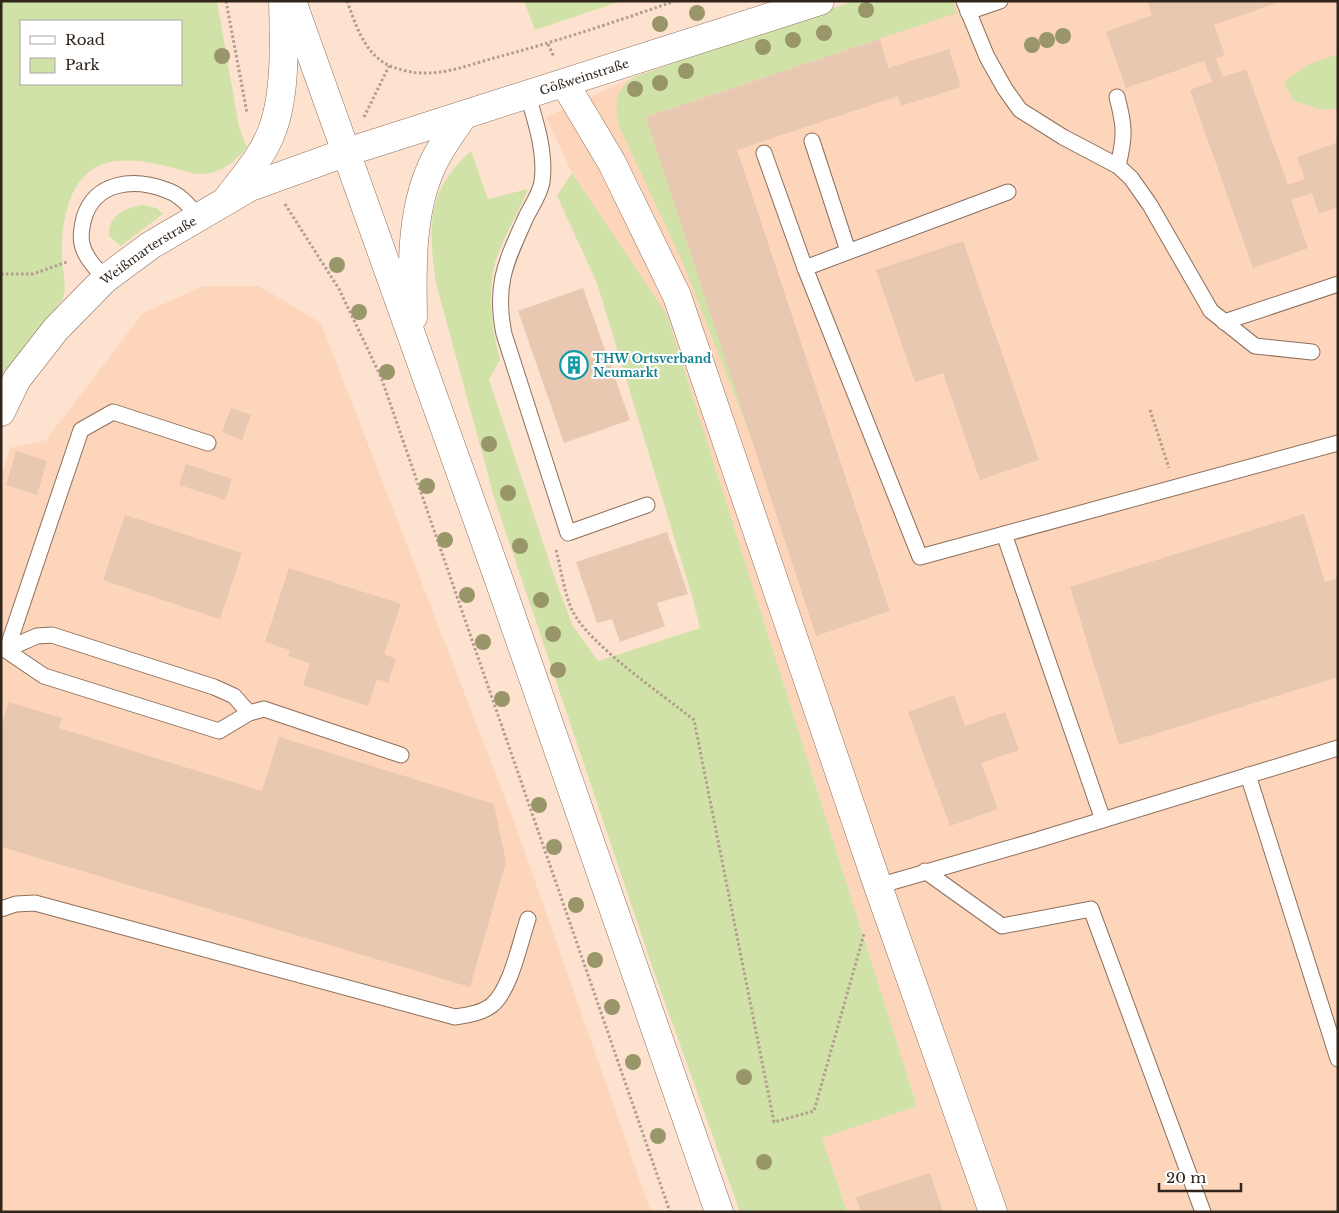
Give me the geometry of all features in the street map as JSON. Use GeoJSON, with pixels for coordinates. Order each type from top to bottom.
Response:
{"type":"FeatureCollection","features":[{"type":"Feature","properties":{"kind":"street"},"geometry":{"type":"LineString","coordinates":[[283,1],[284,31],[278,110],[266,166],[347,152]]}},
{"type":"Feature","properties":{"kind":"street"},"geometry":{"type":"LineString","coordinates":[[292,1],[413,339],[719,1212]]}},
{"type":"Feature","properties":{"kind":"street","name":"Gößweinstraße"},"geometry":{"type":"LineString","coordinates":[[347,152],[528,96],[820,1]]}},
{"type":"Feature","properties":{"kind":"street"},"geometry":{"type":"LineString","coordinates":[[565,84],[612,163],[677,296],[878,886],[993,1212]]}},
{"type":"Feature","properties":{"kind":"street"},"geometry":{"type":"LineString","coordinates":[[413,339],[413,254],[423,192],[431,168],[441,148],[464,115]]}},
{"type":"Feature","properties":{"kind":"street","name":"Weißmarterstraße"},"geometry":{"type":"LineString","coordinates":[[1,412],[18,378],[56,329],[105,279],[151,245],[227,199],[266,166]]}},
{"type":"Feature","properties":{"kind":"lane"},"geometry":{"type":"LineString","coordinates":[[1000,1],[966,7],[991,65],[1005,90],[1020,110],[1063,137],[1118,166],[1132,178],[1150,205],[1211,311],[1224,322],[1255,346],[1312,352]]}},
{"type":"Feature","properties":{"kind":"lane"},"geometry":{"type":"LineString","coordinates":[[528,96],[540,150],[542,183],[508,258],[501,280],[499,309],[504,334],[568,532],[647,505]]}},
{"type":"Feature","properties":{"kind":"lane"},"geometry":{"type":"LineString","coordinates":[[1117,98],[1123,120],[1125,139],[1118,166]]}},
{"type":"Feature","properties":{"kind":"lane"},"geometry":{"type":"LineString","coordinates":[[812,141],[848,251]]}},
{"type":"Feature","properties":{"kind":"lane"},"geometry":{"type":"LineString","coordinates":[[764,153],[805,268],[920,557],[1338,443]]}},
{"type":"Feature","properties":{"kind":"lane"},"geometry":{"type":"LineString","coordinates":[[105,279],[86,256],[81,235],[86,211],[93,198],[108,187],[146,184],[167,190],[179,196],[198,216]]}},
{"type":"Feature","properties":{"kind":"lane"},"geometry":{"type":"LineString","coordinates":[[805,268],[1008,192]]}},
{"type":"Feature","properties":{"kind":"lane"},"geometry":{"type":"LineString","coordinates":[[1224,322],[1338,284]]}},
{"type":"Feature","properties":{"kind":"lane"},"geometry":{"type":"LineString","coordinates":[[4,648],[81,430],[113,412],[208,443]]}},
{"type":"Feature","properties":{"kind":"lane"},"geometry":{"type":"LineString","coordinates":[[1004,534],[1103,820]]}},
{"type":"Feature","properties":{"kind":"lane"},"geometry":{"type":"LineString","coordinates":[[4,648],[37,636],[52,635],[214,687],[234,696],[249,713]]}},
{"type":"Feature","properties":{"kind":"lane"},"geometry":{"type":"LineString","coordinates":[[4,648],[21,662],[44,676],[219,731],[249,713],[264,709],[401,755]]}},
{"type":"Feature","properties":{"kind":"lane"},"geometry":{"type":"LineString","coordinates":[[878,886],[1338,748]]}},
{"type":"Feature","properties":{"kind":"lane"},"geometry":{"type":"LineString","coordinates":[[1248,775],[1332,1023],[1338,1059]]}},
{"type":"Feature","properties":{"kind":"lane"},"geometry":{"type":"LineString","coordinates":[[925,871],[1002,926],[1091,909],[1203,1212]]}},
{"type":"Feature","properties":{"kind":"lane"},"geometry":{"type":"LineString","coordinates":[[1,909],[16,904],[35,903],[455,1017],[474,1014],[492,1005],[503,992],[528,918]]}},
{"type":"Feature","properties":{"kind":"path"},"geometry":{"type":"LineString","coordinates":[[226,1],[248,119],[266,166],[293,219],[339,289],[380,377],[670,1212]]}},
{"type":"Feature","properties":{"kind":"path"},"geometry":{"type":"LineString","coordinates":[[347,1],[365,43],[377,58],[389,66],[405,71],[424,73],[460,67],[548,44],[675,1]]}},
{"type":"Feature","properties":{"kind":"path"},"geometry":{"type":"LineString","coordinates":[[347,152],[389,66]]}},
{"type":"Feature","properties":{"kind":"path"},"geometry":{"type":"LineString","coordinates":[[1,274],[33,274],[86,256]]}},
{"type":"Feature","properties":{"kind":"path"},"geometry":{"type":"LineString","coordinates":[[1150,410],[1175,487]]}},
{"type":"Feature","properties":{"kind":"path"},"geometry":{"type":"LineString","coordinates":[[568,532],[555,550],[572,609],[584,628],[625,665],[694,720],[774,1122],[814,1111],[865,933]]}},
{"type":"Feature","properties":{"kind":"shaded area"},"geometry":{"type":"Polygon","coordinates":[[[854,1],[1338,1],[1338,1212],[847,1212],[822,1138],[917,1106],[667,315],[572,173],[546,117],[634,77],[854,1]]]}},
{"type":"Feature","properties":{"kind":"shaded area"},"geometry":{"type":"Polygon","coordinates":[[[204,286],[259,286],[321,323],[514,821],[651,1212],[1,1212],[1,478],[10,448],[46,440],[143,313],[204,286]]]}},
{"type":"Feature","properties":{"kind":"green space"},"geometry":{"type":"Polygon","coordinates":[[[1,1],[217,1],[239,127],[247,147],[238,157],[216,172],[195,174],[154,163],[123,161],[108,162],[96,167],[84,176],[75,189],[68,206],[64,225],[62,258],[65,284],[63,299],[1,384],[1,1]]]}},
{"type":"Feature","properties":{"kind":"green space"},"geometry":{"type":"Polygon","coordinates":[[[524,1],[621,1],[535,30],[524,1]]]}},
{"type":"Feature","properties":{"kind":"green space"},"geometry":{"type":"Polygon","coordinates":[[[854,1],[953,1],[957,13],[646,117],[754,445],[683,263],[619,126],[618,98],[623,87],[634,77],[854,1]]]}},
{"type":"Feature","properties":{"kind":"green space"},"geometry":{"type":"Polygon","coordinates":[[[1338,54],[1338,108],[1323,110],[1294,101],[1284,82],[1307,65],[1338,54]]]}},
{"type":"Feature","properties":{"kind":"green space"},"geometry":{"type":"Polygon","coordinates":[[[471,151],[488,199],[528,189],[495,263],[491,299],[495,337],[500,359],[489,380],[555,579],[573,626],[598,661],[700,628],[597,283],[557,196],[572,173],[667,315],[917,1106],[822,1138],[847,1212],[740,1212],[654,972],[494,497],[436,283],[432,244],[434,211],[445,181],[456,166],[471,151]]]}},
{"type":"Feature","properties":{"kind":"green space"},"geometry":{"type":"Polygon","coordinates":[[[144,205],[156,208],[163,214],[121,246],[109,236],[111,222],[124,210],[144,205]]]}},
{"type":"Feature","properties":{"kind":"building"},"geometry":{"type":"Polygon","coordinates":[[[1147,1],[1282,1],[1214,25],[1225,55],[1216,59],[1223,77],[1246,69],[1288,185],[1305,179],[1297,157],[1338,142],[1338,207],[1319,214],[1312,193],[1291,200],[1308,248],[1253,268],[1190,90],[1212,82],[1204,61],[1126,88],[1106,32],[1152,15],[1147,1]]]}},
{"type":"Feature","properties":{"kind":"building"},"geometry":{"type":"Polygon","coordinates":[[[880,39],[888,68],[949,49],[961,87],[901,106],[898,96],[737,150],[890,611],[816,636],[646,117],[880,39]]]}},
{"type":"Feature","properties":{"kind":"building"},"geometry":{"type":"Polygon","coordinates":[[[963,241],[1039,460],[980,480],[943,373],[915,382],[876,270],[963,241]]]}},
{"type":"Feature","properties":{"kind":"building","name":"THW Ortsverband Neumarkt"},"geometry":{"type":"Polygon","coordinates":[[[583,288],[630,420],[564,443],[518,311],[583,288]]]}},
{"type":"Feature","properties":{"kind":"building"},"geometry":{"type":"Polygon","coordinates":[[[231,408],[251,415],[242,440],[222,432],[231,408]]]}},
{"type":"Feature","properties":{"kind":"building"},"geometry":{"type":"Polygon","coordinates":[[[16,451],[47,461],[37,495],[6,485],[16,451]]]}},
{"type":"Feature","properties":{"kind":"building"},"geometry":{"type":"Polygon","coordinates":[[[186,464],[232,479],[225,500],[179,485],[186,464]]]}},
{"type":"Feature","properties":{"kind":"building"},"geometry":{"type":"Polygon","coordinates":[[[1304,514],[1325,582],[1338,578],[1338,677],[1119,745],[1070,587],[1304,514]]]}},
{"type":"Feature","properties":{"kind":"building"},"geometry":{"type":"Polygon","coordinates":[[[125,515],[242,553],[220,619],[103,580],[125,515]]]}},
{"type":"Feature","properties":{"kind":"building"},"geometry":{"type":"Polygon","coordinates":[[[667,532],[688,594],[657,603],[665,626],[620,642],[612,619],[597,623],[576,562],[667,532]]]}},
{"type":"Feature","properties":{"kind":"building"},"geometry":{"type":"Polygon","coordinates":[[[289,568],[401,604],[384,654],[396,659],[388,683],[377,679],[368,706],[303,685],[310,663],[288,656],[290,650],[265,642],[289,568]]]}},
{"type":"Feature","properties":{"kind":"building"},"geometry":{"type":"Polygon","coordinates":[[[954,695],[965,726],[1005,712],[1019,750],[981,763],[998,809],[950,826],[908,712],[954,695]]]}},
{"type":"Feature","properties":{"kind":"building"},"geometry":{"type":"Polygon","coordinates":[[[9,702],[62,718],[59,728],[262,791],[279,737],[494,804],[506,862],[470,987],[5,848],[1,845],[1,726],[9,702]]]}},
{"type":"Feature","properties":{"kind":"building"},"geometry":{"type":"Polygon","coordinates":[[[930,1173],[943,1212],[861,1212],[856,1197],[930,1173]]]}},
{"type":"Feature","properties":{"kind":"place","name":"THW Ortsverband Neumarkt"},"geometry":{"type":"Point","coordinates":[574,365]}}]}
